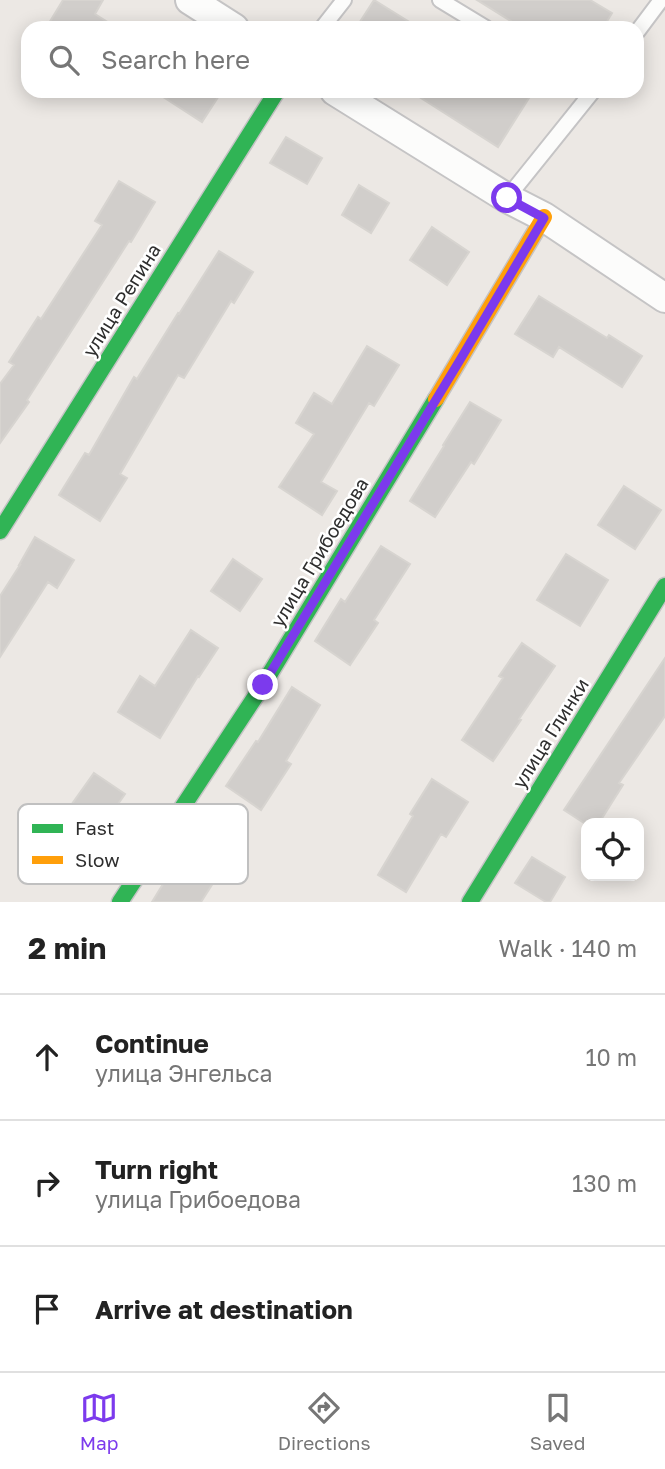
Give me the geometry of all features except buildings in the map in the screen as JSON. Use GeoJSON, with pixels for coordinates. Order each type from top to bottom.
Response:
{"type":"FeatureCollection","features":[{"type":"Feature","properties":{"kind":"street"},"geometry":{"type":"LineString","coordinates":[[190,0],[223,21]]}},
{"type":"Feature","properties":{"kind":"street","name":"улица Репина"},"geometry":{"type":"LineString","coordinates":[[0,531],[273,98]]}},
{"type":"Feature","properties":{"kind":"street"},"geometry":{"type":"LineString","coordinates":[[346,98],[544,218],[665,298]]}},
{"type":"Feature","properties":{"kind":"street","name":"улица Грибоедова"},"geometry":{"type":"LineString","coordinates":[[185,804],[263,685],[544,218]]}},
{"type":"Feature","properties":{"kind":"street","name":"улица Глинки"},"geometry":{"type":"LineString","coordinates":[[470,902],[665,586]]}},
{"type":"Feature","properties":{"kind":"street","name":"улица Грибоедова"},"geometry":{"type":"LineString","coordinates":[[120,902],[132,884]]}},
{"type":"Feature","properties":{"kind":"lane"},"geometry":{"type":"LineString","coordinates":[[328,21],[344,0]]}},
{"type":"Feature","properties":{"kind":"lane"},"geometry":{"type":"LineString","coordinates":[[440,0],[474,21]]}},
{"type":"Feature","properties":{"kind":"lane"},"geometry":{"type":"LineString","coordinates":[[644,23],[661,0]]}},
{"type":"Feature","properties":{"kind":"lane"},"geometry":{"type":"LineString","coordinates":[[507,198],[587,98]]}},
{"type":"Feature","properties":{"kind":"traffic: fast"},"geometry":{"type":"LineString","coordinates":[[0,531],[273,98]]}},
{"type":"Feature","properties":{"kind":"traffic: fast"},"geometry":{"type":"LineString","coordinates":[[185,804],[263,685],[436,399]]}},
{"type":"Feature","properties":{"kind":"traffic: fast"},"geometry":{"type":"LineString","coordinates":[[470,902],[665,586]]}},
{"type":"Feature","properties":{"kind":"traffic: fast"},"geometry":{"type":"LineString","coordinates":[[120,902],[132,884]]}},
{"type":"Feature","properties":{"kind":"traffic: slow"},"geometry":{"type":"LineString","coordinates":[[436,399],[544,217]]}},
{"type":"Feature","properties":{"kind":"route"},"geometry":{"type":"LineString","coordinates":[[263,685],[544,218],[507,198]]}}]}
